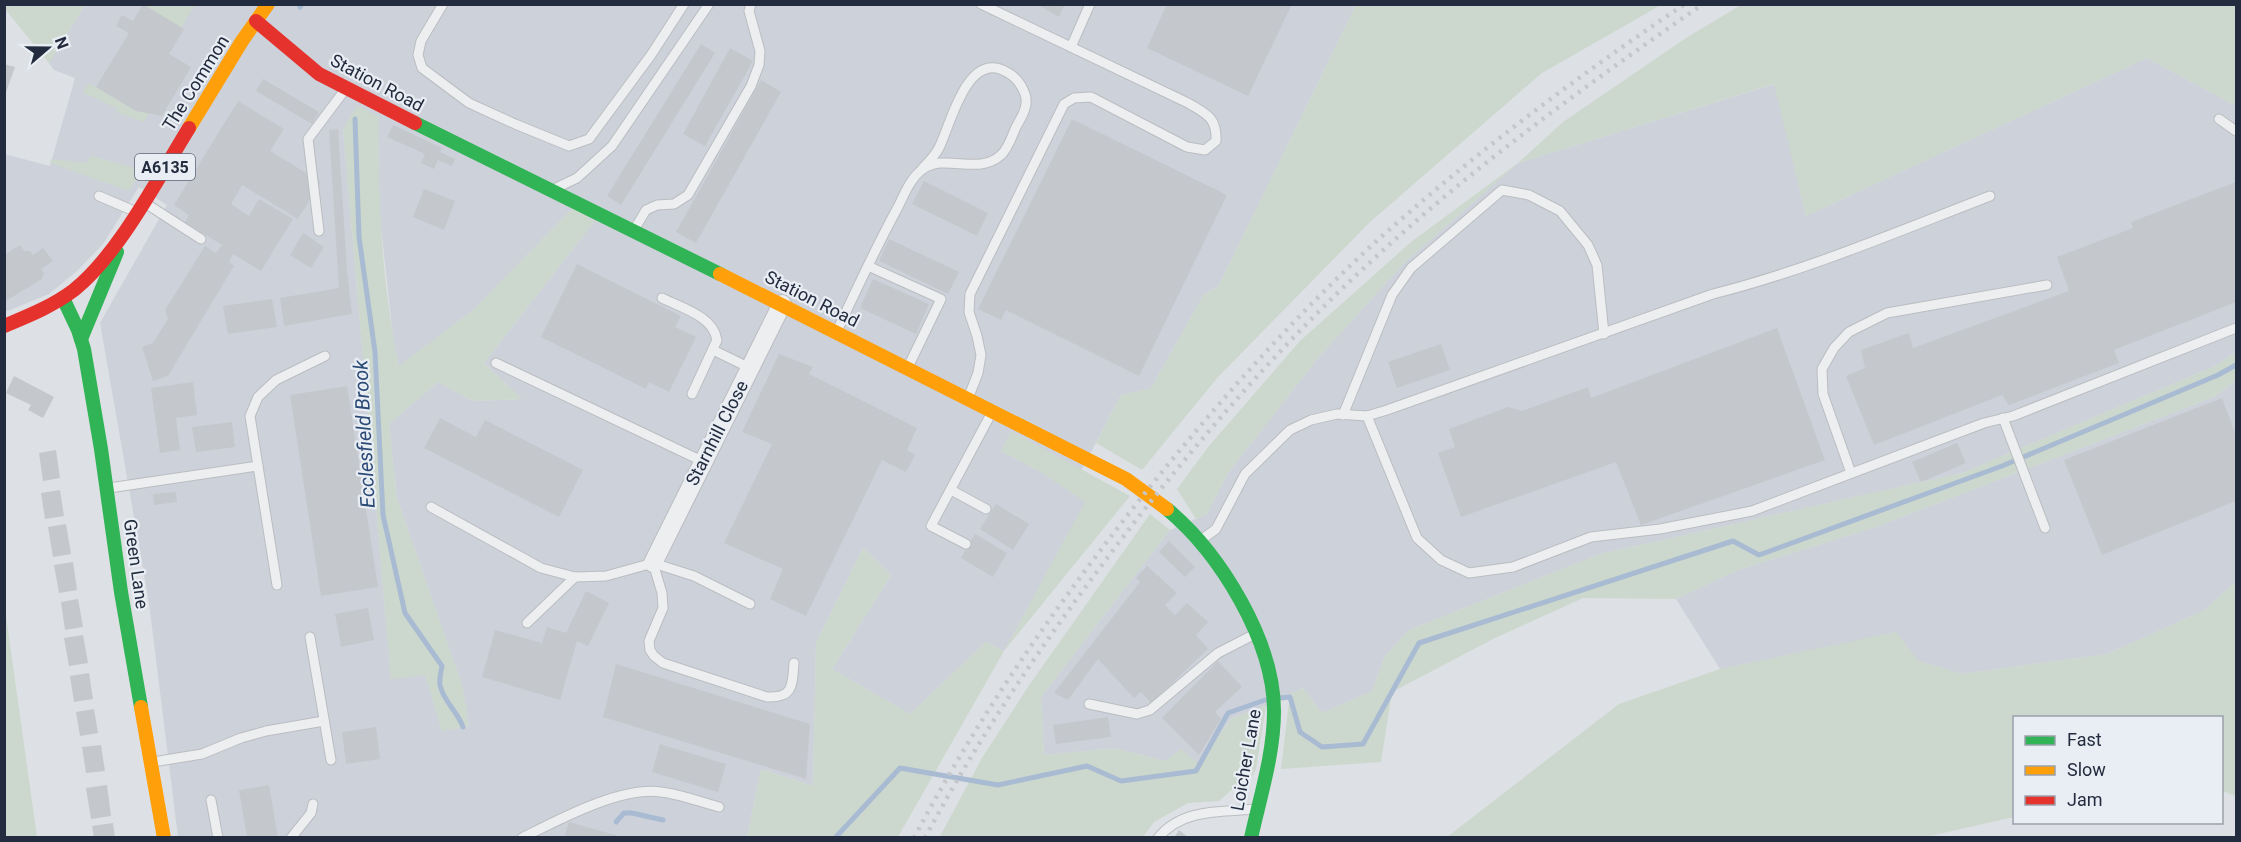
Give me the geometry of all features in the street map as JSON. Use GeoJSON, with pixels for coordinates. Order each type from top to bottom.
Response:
{"type":"FeatureCollection","features":[{"type":"Feature","properties":{"kind":"street","name":"The Common"},"geometry":{"type":"LineString","coordinates":[[4,326],[63,298],[83,281],[123,234],[268,4]]}},
{"type":"Feature","properties":{"kind":"street","name":"Station Road"},"geometry":{"type":"LineString","coordinates":[[256,21],[319,74],[345,89],[782,304],[1126,479],[1167,510],[1199,541],[1225,576],[1255,634],[1273,689]]}},
{"type":"Feature","properties":{"kind":"street"},"geometry":{"type":"LineString","coordinates":[[81,339],[96,303],[109,280],[123,234]]}},
{"type":"Feature","properties":{"kind":"street","name":"Green Lane"},"geometry":{"type":"LineString","coordinates":[[63,298],[81,339],[107,488],[121,592],[164,837]]}},
{"type":"Feature","properties":{"kind":"street","name":"Starnhill Close"},"geometry":{"type":"LineString","coordinates":[[653,563],[782,304]]}},
{"type":"Feature","properties":{"kind":"street","name":"Loicher Lane"},"geometry":{"type":"LineString","coordinates":[[1251,837],[1268,757],[1274,708],[1273,689]]}},
{"type":"Feature","properties":{"kind":"lane"},"geometry":{"type":"LineString","coordinates":[[443,4],[421,41],[418,55],[422,68],[470,103],[569,146],[589,139],[651,56],[684,4]]}},
{"type":"Feature","properties":{"kind":"lane"},"geometry":{"type":"LineString","coordinates":[[551,191],[577,178],[612,146],[709,4]]}},
{"type":"Feature","properties":{"kind":"lane"},"geometry":{"type":"LineString","coordinates":[[633,232],[646,210],[657,205],[674,204],[688,195],[751,86],[759,65],[760,51],[749,11],[751,4]]}},
{"type":"Feature","properties":{"kind":"lane"},"geometry":{"type":"LineString","coordinates":[[968,399],[978,373],[981,355],[969,312],[969,294],[1064,104],[1074,98],[1091,97],[1187,147],[1205,150],[1215,141],[1216,128],[1209,116],[1188,103],[981,4]]}},
{"type":"Feature","properties":{"kind":"lane"},"geometry":{"type":"LineString","coordinates":[[1071,47],[1090,4]]}},
{"type":"Feature","properties":{"kind":"lane"},"geometry":{"type":"LineString","coordinates":[[837,332],[910,184],[922,169],[933,158],[939,147],[964,88],[979,72],[994,68],[1010,72],[1020,82],[1026,97],[1026,109],[1002,154],[990,162],[971,166],[936,163],[922,169]]}},
{"type":"Feature","properties":{"kind":"lane"},"geometry":{"type":"LineString","coordinates":[[319,231],[308,139],[345,89]]}},
{"type":"Feature","properties":{"kind":"lane"},"geometry":{"type":"LineString","coordinates":[[2219,119],[2236,131]]}},
{"type":"Feature","properties":{"kind":"lane"},"geometry":{"type":"LineString","coordinates":[[1343,415],[1392,296],[1411,268],[1502,190],[1529,195],[1560,211],[1588,245],[1597,265],[1604,333]]}},
{"type":"Feature","properties":{"kind":"lane"},"geometry":{"type":"LineString","coordinates":[[99,196],[140,207],[201,239]]}},
{"type":"Feature","properties":{"kind":"lane"},"geometry":{"type":"LineString","coordinates":[[1199,541],[1216,528],[1245,474],[1265,452],[1290,430],[1311,420],[1343,415],[1366,416],[1713,294],[1843,254],[1990,196]]}},
{"type":"Feature","properties":{"kind":"lane"},"geometry":{"type":"LineString","coordinates":[[868,266],[941,299],[908,368]]}},
{"type":"Feature","properties":{"kind":"lane"},"geometry":{"type":"LineString","coordinates":[[1851,473],[1823,394],[1822,369],[1834,348],[1849,332],[1887,313],[2047,285]]}},
{"type":"Feature","properties":{"kind":"lane"},"geometry":{"type":"LineString","coordinates":[[662,298],[702,318],[711,325],[717,340],[692,394]]}},
{"type":"Feature","properties":{"kind":"lane"},"geometry":{"type":"LineString","coordinates":[[1366,416],[1417,538],[1441,560],[1468,573],[1513,567],[1591,537],[1660,529],[1752,511],[2236,328]]}},
{"type":"Feature","properties":{"kind":"lane"},"geometry":{"type":"LineString","coordinates":[[713,350],[750,368]]}},
{"type":"Feature","properties":{"kind":"lane"},"geometry":{"type":"LineString","coordinates":[[277,585],[250,416],[258,397],[276,380],[325,356]]}},
{"type":"Feature","properties":{"kind":"lane"},"geometry":{"type":"LineString","coordinates":[[496,363],[702,461]]}},
{"type":"Feature","properties":{"kind":"lane"},"geometry":{"type":"LineString","coordinates":[[966,544],[932,526],[992,412]]}},
{"type":"Feature","properties":{"kind":"lane"},"geometry":{"type":"LineString","coordinates":[[2003,418],[2045,528]]}},
{"type":"Feature","properties":{"kind":"lane"},"geometry":{"type":"LineString","coordinates":[[107,488],[258,466]]}},
{"type":"Feature","properties":{"kind":"lane"},"geometry":{"type":"LineString","coordinates":[[951,490],[986,509]]}},
{"type":"Feature","properties":{"kind":"lane"},"geometry":{"type":"LineString","coordinates":[[431,507],[541,568],[575,577],[606,576],[653,563],[694,576],[750,604]]}},
{"type":"Feature","properties":{"kind":"lane"},"geometry":{"type":"LineString","coordinates":[[653,563],[662,593],[663,608],[649,641],[650,650],[663,663],[767,697],[787,694],[792,685],[794,663]]}},
{"type":"Feature","properties":{"kind":"lane"},"geometry":{"type":"LineString","coordinates":[[527,623],[575,577]]}},
{"type":"Feature","properties":{"kind":"lane"},"geometry":{"type":"LineString","coordinates":[[1089,704],[1137,714],[1150,711],[1218,653],[1255,634]]}},
{"type":"Feature","properties":{"kind":"lane"},"geometry":{"type":"LineString","coordinates":[[310,637],[331,760]]}},
{"type":"Feature","properties":{"kind":"lane"},"geometry":{"type":"LineString","coordinates":[[150,762],[202,754],[241,738],[266,731],[324,721]]}},
{"type":"Feature","properties":{"kind":"lane"},"geometry":{"type":"LineString","coordinates":[[522,837],[610,798],[632,791],[660,792],[719,807]]}},
{"type":"Feature","properties":{"kind":"lane"},"geometry":{"type":"LineString","coordinates":[[211,800],[218,837]]}},
{"type":"Feature","properties":{"kind":"lane"},"geometry":{"type":"LineString","coordinates":[[291,837],[310,813],[313,804]]}},
{"type":"Feature","properties":{"kind":"lane"},"geometry":{"type":"LineString","coordinates":[[1158,837],[1177,822],[1194,814],[1256,809]]}},
{"type":"Feature","properties":{"kind":"shaded area"},"geometry":{"type":"Polygon","coordinates":[[[5,4],[85,5],[49,63],[5,4]]]}},
{"type":"Feature","properties":{"kind":"shaded area"},"geometry":{"type":"Polygon","coordinates":[[[195,4],[1356,5],[1218,287],[1204,294],[1151,388],[1121,395],[1081,471],[1011,431],[1001,451],[1041,472],[1086,502],[1004,651],[986,642],[910,714],[832,669],[891,575],[863,548],[816,643],[813,786],[761,769],[747,837],[178,837],[149,603],[100,323],[167,205],[139,187],[103,244],[77,271],[49,294],[5,312],[4,154],[50,166],[75,78],[54,70],[49,63],[85,5],[143,5],[181,27],[195,4]],[[378,116],[343,129],[391,678],[425,674],[442,731],[469,726],[462,685],[397,498],[389,424],[438,382],[473,401],[522,399],[484,363],[594,222],[574,207],[472,311],[399,367],[393,338],[379,208],[378,116]]]}},
{"type":"Feature","properties":{"kind":"shaded area"},"geometry":{"type":"Polygon","coordinates":[[[143,5],[195,5],[181,28],[143,5]]]}},
{"type":"Feature","properties":{"kind":"shaded area"},"geometry":{"type":"Polygon","coordinates":[[[1356,5],[1661,5],[1542,73],[1370,222],[1217,378],[1142,470],[1096,443],[1121,395],[1151,388],[1204,294],[1218,287],[1356,5]]]}},
{"type":"Feature","properties":{"kind":"shaded area"},"geometry":{"type":"Polygon","coordinates":[[[1741,5],[2236,5],[2236,106],[2147,58],[1806,216],[1774,84],[1518,163],[1563,122],[1686,38],[1741,5]]]}},
{"type":"Feature","properties":{"kind":"shaded area"},"geometry":{"type":"Polygon","coordinates":[[[2147,58],[2236,106],[2236,352],[2215,366],[1962,473],[1600,554],[1409,630],[1385,656],[1372,691],[1322,713],[1303,688],[1266,706],[1232,718],[1198,763],[1166,761],[1114,748],[1044,755],[1041,697],[1170,530],[1207,514],[1228,473],[1317,359],[1405,262],[1518,163],[1775,84],[1806,216],[2147,58]]]}},
{"type":"Feature","properties":{"kind":"shaded area"},"geometry":{"type":"Polygon","coordinates":[[[89,83],[136,111],[149,113],[144,122],[116,112],[117,108],[83,93],[89,83]]]}},
{"type":"Feature","properties":{"kind":"shaded area"},"geometry":{"type":"Polygon","coordinates":[[[357,106],[378,116],[380,210],[385,273],[399,366],[472,311],[574,207],[594,222],[484,363],[522,399],[473,401],[438,382],[389,424],[397,498],[462,685],[469,726],[442,731],[425,675],[391,679],[343,129],[357,106]]]}},
{"type":"Feature","properties":{"kind":"shaded area"},"geometry":{"type":"Polygon","coordinates":[[[91,156],[142,170],[129,191],[50,163],[51,159],[86,163],[91,156]]]}},
{"type":"Feature","properties":{"kind":"shaded area"},"geometry":{"type":"Polygon","coordinates":[[[1518,163],[1405,262],[1317,359],[1228,473],[1207,514],[1196,519],[1177,489],[1209,446],[1300,341],[1411,242],[1518,163]]]}},
{"type":"Feature","properties":{"kind":"shaded area"},"geometry":{"type":"Polygon","coordinates":[[[2236,352],[2236,380],[2214,397],[1873,528],[1738,570],[1676,599],[1583,598],[1495,638],[1392,692],[1381,762],[1281,769],[1290,694],[1303,688],[1322,713],[1372,691],[1385,656],[1409,630],[1600,554],[1962,473],[2215,366],[2236,352]]]}},
{"type":"Feature","properties":{"kind":"shaded area"},"geometry":{"type":"Polygon","coordinates":[[[2236,380],[2236,581],[2205,610],[2107,654],[1962,674],[1918,661],[1896,633],[1720,669],[1676,599],[1738,570],[1873,528],[2214,397],[2236,380]]]}},
{"type":"Feature","properties":{"kind":"shaded area"},"geometry":{"type":"Polygon","coordinates":[[[1011,431],[1130,496],[1004,651],[1085,502],[1041,472],[1001,451],[1011,431]]]}},
{"type":"Feature","properties":{"kind":"shaded area"},"geometry":{"type":"Polygon","coordinates":[[[1150,514],[1170,530],[1041,697],[1044,755],[1114,748],[1166,761],[1181,749],[1198,763],[1232,718],[1266,706],[1256,769],[1248,783],[1235,787],[1219,801],[1188,803],[1154,822],[1143,837],[939,838],[982,758],[1030,684],[1150,514]]]}},
{"type":"Feature","properties":{"kind":"shaded area"},"geometry":{"type":"Polygon","coordinates":[[[863,548],[891,575],[832,669],[910,714],[986,642],[1004,651],[898,837],[747,838],[761,769],[813,786],[816,643],[863,548]]]}},
{"type":"Feature","properties":{"kind":"shaded area"},"geometry":{"type":"Polygon","coordinates":[[[2236,581],[2236,796],[2223,791],[2223,716],[2013,716],[2013,817],[1921,838],[1447,837],[1619,704],[1720,669],[1896,632],[1918,661],[1962,674],[2107,654],[2205,610],[2236,581]]]}},
{"type":"Feature","properties":{"kind":"shaded area"},"geometry":{"type":"Polygon","coordinates":[[[5,609],[37,837],[5,837],[5,609]]]}},
{"type":"Feature","properties":{"kind":"building"},"geometry":{"type":"Polygon","coordinates":[[[143,4],[184,29],[169,54],[191,67],[162,116],[136,111],[96,87],[129,33],[116,26],[122,15],[133,21],[143,4]]]}},
{"type":"Feature","properties":{"kind":"building"},"geometry":{"type":"Polygon","coordinates":[[[1036,4],[1065,4],[1059,17],[1036,4]]]}},
{"type":"Feature","properties":{"kind":"building"},"geometry":{"type":"Polygon","coordinates":[[[1167,4],[1292,4],[1248,96],[1147,48],[1167,4]]]}},
{"type":"Feature","properties":{"kind":"building"},"geometry":{"type":"Polygon","coordinates":[[[701,44],[715,53],[621,205],[607,196],[701,44]]]}},
{"type":"Feature","properties":{"kind":"building"},"geometry":{"type":"Polygon","coordinates":[[[730,48],[753,61],[705,146],[683,134],[730,48]]]}},
{"type":"Feature","properties":{"kind":"building"},"geometry":{"type":"Polygon","coordinates":[[[4,64],[15,67],[5,95],[4,95],[4,64]]]}},
{"type":"Feature","properties":{"kind":"building"},"geometry":{"type":"Polygon","coordinates":[[[263,79],[319,112],[312,124],[256,91],[263,79]]]}},
{"type":"Feature","properties":{"kind":"building"},"geometry":{"type":"Polygon","coordinates":[[[761,80],[781,92],[696,243],[676,232],[761,80]]]}},
{"type":"Feature","properties":{"kind":"building"},"geometry":{"type":"Polygon","coordinates":[[[238,101],[284,129],[270,151],[321,182],[298,219],[242,185],[231,204],[249,216],[259,199],[293,219],[261,271],[233,254],[229,262],[234,266],[168,376],[153,381],[142,347],[153,343],[168,319],[165,310],[205,246],[216,253],[222,245],[185,222],[189,215],[174,205],[238,101]]]}},
{"type":"Feature","properties":{"kind":"building"},"geometry":{"type":"Polygon","coordinates":[[[1072,119],[1227,195],[1139,376],[1006,310],[1001,320],[978,309],[1072,119]]]}},
{"type":"Feature","properties":{"kind":"building"},"geometry":{"type":"Polygon","coordinates":[[[393,125],[442,148],[440,152],[455,159],[452,166],[438,160],[434,169],[421,163],[425,154],[387,137],[393,125]]]}},
{"type":"Feature","properties":{"kind":"building"},"geometry":{"type":"Polygon","coordinates":[[[338,129],[352,314],[284,326],[280,298],[339,288],[329,130],[338,129]]]}},
{"type":"Feature","properties":{"kind":"building"},"geometry":{"type":"Polygon","coordinates":[[[924,181],[988,213],[977,236],[912,204],[924,181]]]}},
{"type":"Feature","properties":{"kind":"building"},"geometry":{"type":"Polygon","coordinates":[[[2236,182],[2236,302],[2114,350],[2119,363],[2009,405],[2002,395],[1874,445],[1846,376],[1865,368],[1861,350],[1909,333],[1913,348],[2069,291],[2057,257],[2133,228],[2131,222],[2236,182]]]}},
{"type":"Feature","properties":{"kind":"building"},"geometry":{"type":"Polygon","coordinates":[[[424,189],[455,201],[444,230],[413,217],[424,189]]]}},
{"type":"Feature","properties":{"kind":"building"},"geometry":{"type":"Polygon","coordinates":[[[303,233],[324,247],[311,268],[290,255],[303,233]]]}},
{"type":"Feature","properties":{"kind":"building"},"geometry":{"type":"Polygon","coordinates":[[[889,239],[959,272],[948,294],[879,261],[889,239]]]}},
{"type":"Feature","properties":{"kind":"building"},"geometry":{"type":"Polygon","coordinates":[[[20,245],[24,251],[30,251],[33,255],[43,248],[53,261],[41,269],[44,273],[42,279],[4,302],[4,255],[20,245]]]}},
{"type":"Feature","properties":{"kind":"building"},"geometry":{"type":"Polygon","coordinates":[[[577,264],[681,316],[675,327],[696,337],[669,392],[649,382],[646,389],[541,337],[577,264]]]}},
{"type":"Feature","properties":{"kind":"building"},"geometry":{"type":"Polygon","coordinates":[[[873,279],[929,304],[916,334],[860,308],[873,279]]]}},
{"type":"Feature","properties":{"kind":"building"},"geometry":{"type":"Polygon","coordinates":[[[272,299],[277,327],[228,334],[223,306],[272,299]]]}},
{"type":"Feature","properties":{"kind":"building"},"geometry":{"type":"Polygon","coordinates":[[[1777,328],[1825,460],[1641,525],[1616,462],[1461,517],[1438,453],[1455,447],[1449,429],[1508,407],[1522,411],[1588,387],[1591,398],[1777,328]]]}},
{"type":"Feature","properties":{"kind":"building"},"geometry":{"type":"Polygon","coordinates":[[[1441,344],[1450,370],[1397,388],[1388,362],[1441,344]]]}},
{"type":"Feature","properties":{"kind":"building"},"geometry":{"type":"Polygon","coordinates":[[[779,354],[813,367],[809,374],[917,428],[907,450],[915,455],[906,472],[882,460],[806,616],[770,599],[783,569],[724,543],[772,444],[742,432],[779,354]]]}},
{"type":"Feature","properties":{"kind":"building"},"geometry":{"type":"Polygon","coordinates":[[[14,376],[54,397],[43,418],[28,410],[31,405],[6,393],[14,376]]]}},
{"type":"Feature","properties":{"kind":"building"},"geometry":{"type":"Polygon","coordinates":[[[193,382],[197,415],[176,418],[180,450],[160,453],[151,388],[193,382]]]}},
{"type":"Feature","properties":{"kind":"building"},"geometry":{"type":"Polygon","coordinates":[[[347,386],[378,587],[321,596],[290,395],[347,386]]]}},
{"type":"Feature","properties":{"kind":"building"},"geometry":{"type":"Polygon","coordinates":[[[2222,398],[2236,435],[2236,501],[2102,555],[2064,460],[2222,398]]]}},
{"type":"Feature","properties":{"kind":"building"},"geometry":{"type":"Polygon","coordinates":[[[440,418],[476,437],[485,420],[583,470],[559,517],[424,448],[440,418]]]}},
{"type":"Feature","properties":{"kind":"building"},"geometry":{"type":"Polygon","coordinates":[[[232,422],[235,447],[196,452],[192,427],[232,422]]]}},
{"type":"Feature","properties":{"kind":"building"},"geometry":{"type":"Polygon","coordinates":[[[1957,443],[1966,463],[1921,482],[1912,462],[1957,443]]]}},
{"type":"Feature","properties":{"kind":"building"},"geometry":{"type":"Polygon","coordinates":[[[56,450],[60,478],[43,481],[39,453],[56,450]]]}},
{"type":"Feature","properties":{"kind":"building"},"geometry":{"type":"Polygon","coordinates":[[[60,490],[64,516],[45,519],[41,493],[60,490]]]}},
{"type":"Feature","properties":{"kind":"building"},"geometry":{"type":"Polygon","coordinates":[[[176,492],[177,502],[154,505],[153,494],[176,492]]]}},
{"type":"Feature","properties":{"kind":"building"},"geometry":{"type":"Polygon","coordinates":[[[996,504],[1029,524],[1013,550],[980,529],[996,504]]]}},
{"type":"Feature","properties":{"kind":"building"},"geometry":{"type":"Polygon","coordinates":[[[66,524],[71,554],[53,557],[48,527],[66,524]]]}},
{"type":"Feature","properties":{"kind":"building"},"geometry":{"type":"Polygon","coordinates":[[[975,534],[1007,553],[993,577],[961,558],[975,534]]]}},
{"type":"Feature","properties":{"kind":"building"},"geometry":{"type":"Polygon","coordinates":[[[1169,541],[1195,567],[1185,577],[1159,552],[1169,541]]]}},
{"type":"Feature","properties":{"kind":"building"},"geometry":{"type":"Polygon","coordinates":[[[73,562],[77,590],[59,593],[54,565],[73,562]]]}},
{"type":"Feature","properties":{"kind":"building"},"geometry":{"type":"Polygon","coordinates":[[[1147,566],[1177,593],[1165,605],[1175,615],[1187,603],[1208,622],[1196,635],[1208,649],[1151,703],[1141,692],[1134,698],[1098,659],[1068,700],[1054,693],[1140,582],[1136,578],[1147,566]]]}},
{"type":"Feature","properties":{"kind":"building"},"geometry":{"type":"Polygon","coordinates":[[[586,591],[609,603],[588,646],[577,641],[560,700],[482,677],[495,630],[542,643],[547,627],[566,633],[586,591]]]}},
{"type":"Feature","properties":{"kind":"building"},"geometry":{"type":"Polygon","coordinates":[[[78,599],[83,627],[65,630],[61,602],[78,599]]]}},
{"type":"Feature","properties":{"kind":"building"},"geometry":{"type":"Polygon","coordinates":[[[368,608],[374,640],[341,647],[335,614],[368,608]]]}},
{"type":"Feature","properties":{"kind":"building"},"geometry":{"type":"Polygon","coordinates":[[[83,635],[88,663],[69,666],[64,638],[83,635]]]}},
{"type":"Feature","properties":{"kind":"building"},"geometry":{"type":"Polygon","coordinates":[[[1218,661],[1242,687],[1215,712],[1221,719],[1199,755],[1162,718],[1218,661]]]}},
{"type":"Feature","properties":{"kind":"building"},"geometry":{"type":"Polygon","coordinates":[[[616,664],[810,724],[806,779],[603,717],[616,664]]]}},
{"type":"Feature","properties":{"kind":"building"},"geometry":{"type":"Polygon","coordinates":[[[89,673],[93,699],[74,702],[70,676],[89,673]]]}},
{"type":"Feature","properties":{"kind":"building"},"geometry":{"type":"Polygon","coordinates":[[[94,709],[98,733],[80,736],[76,712],[94,709]]]}},
{"type":"Feature","properties":{"kind":"building"},"geometry":{"type":"Polygon","coordinates":[[[1108,717],[1111,737],[1056,744],[1053,725],[1108,717]]]}},
{"type":"Feature","properties":{"kind":"building"},"geometry":{"type":"Polygon","coordinates":[[[376,727],[380,759],[346,764],[342,732],[376,727]]]}},
{"type":"Feature","properties":{"kind":"building"},"geometry":{"type":"Polygon","coordinates":[[[660,744],[726,764],[718,792],[652,772],[660,744]]]}},
{"type":"Feature","properties":{"kind":"building"},"geometry":{"type":"Polygon","coordinates":[[[101,745],[105,771],[86,773],[82,747],[101,745]]]}},
{"type":"Feature","properties":{"kind":"building"},"geometry":{"type":"Polygon","coordinates":[[[107,785],[111,816],[91,819],[86,788],[107,785]]]}},
{"type":"Feature","properties":{"kind":"building"},"geometry":{"type":"Polygon","coordinates":[[[269,785],[278,838],[247,838],[239,790],[269,785]]]}},
{"type":"Feature","properties":{"kind":"building"},"geometry":{"type":"Polygon","coordinates":[[[569,822],[622,837],[622,838],[564,838],[569,822]]]}},
{"type":"Feature","properties":{"kind":"building"},"geometry":{"type":"Polygon","coordinates":[[[113,823],[115,838],[94,838],[92,826],[113,823]]]}},
{"type":"Feature","properties":{"kind":"building"},"geometry":{"type":"Polygon","coordinates":[[[1179,830],[1189,838],[1174,838],[1179,830]]]}},
{"type":"Feature","properties":{"kind":"waterway","name":"Ecclesfield Brook"},"geometry":{"type":"LineString","coordinates":[[355,119],[359,237],[375,352],[383,515],[405,613],[442,666],[440,681],[442,691],[463,727]]}},
{"type":"Feature","properties":{"kind":"waterway"},"geometry":{"type":"LineString","coordinates":[[1280,698],[1290,697],[1300,732],[1322,747],[1363,744],[1419,643],[1733,541],[1759,555],[2002,466],[2218,375],[2236,365]]}},
{"type":"Feature","properties":{"kind":"waterway"},"geometry":{"type":"LineString","coordinates":[[835,838],[900,768],[998,785],[1087,766],[1121,781],[1196,771],[1228,713],[1265,700]]}},
{"type":"Feature","properties":{"kind":"waterway"},"geometry":{"type":"LineString","coordinates":[[616,822],[624,813],[663,820]]}},
{"type":"Feature","properties":{"kind":"railway"},"geometry":{"type":"LineString","coordinates":[[914,838],[962,752],[1015,670],[1071,590],[1186,442],[1275,342],[1370,247],[1445,182],[1603,60],[1685,4]]}},
{"type":"Feature","properties":{"kind":"railway"},"geometry":{"type":"LineString","coordinates":[[925,838],[999,712],[1082,592],[1140,515],[1224,413],[1284,348],[1378,255],[1496,155],[1619,63],[1703,4]]}},
{"type":"Feature","properties":{"kind":"traffic: fast"},"geometry":{"type":"LineString","coordinates":[[415,123],[720,274]]}},
{"type":"Feature","properties":{"kind":"traffic: fast"},"geometry":{"type":"LineString","coordinates":[[81,339],[117,252]]}},
{"type":"Feature","properties":{"kind":"traffic: fast"},"geometry":{"type":"LineString","coordinates":[[63,298],[84,349],[141,707]]}},
{"type":"Feature","properties":{"kind":"traffic: fast"},"geometry":{"type":"LineString","coordinates":[[1167,509],[1187,527],[1224,574],[1240,600],[1265,656],[1272,684],[1274,711],[1272,743],[1251,838]]}},
{"type":"Feature","properties":{"kind":"traffic: slow"},"geometry":{"type":"LineString","coordinates":[[189,128],[242,41],[268,4]]}},
{"type":"Feature","properties":{"kind":"traffic: slow"},"geometry":{"type":"LineString","coordinates":[[720,274],[1126,479],[1167,509]]}},
{"type":"Feature","properties":{"kind":"traffic: slow"},"geometry":{"type":"LineString","coordinates":[[141,707],[164,838]]}},
{"type":"Feature","properties":{"kind":"traffic: jam"},"geometry":{"type":"LineString","coordinates":[[256,21],[319,74],[415,123]]}},
{"type":"Feature","properties":{"kind":"traffic: jam"},"geometry":{"type":"LineString","coordinates":[[4,326],[58,301],[91,275],[107,257],[137,214],[189,128]]}}]}
